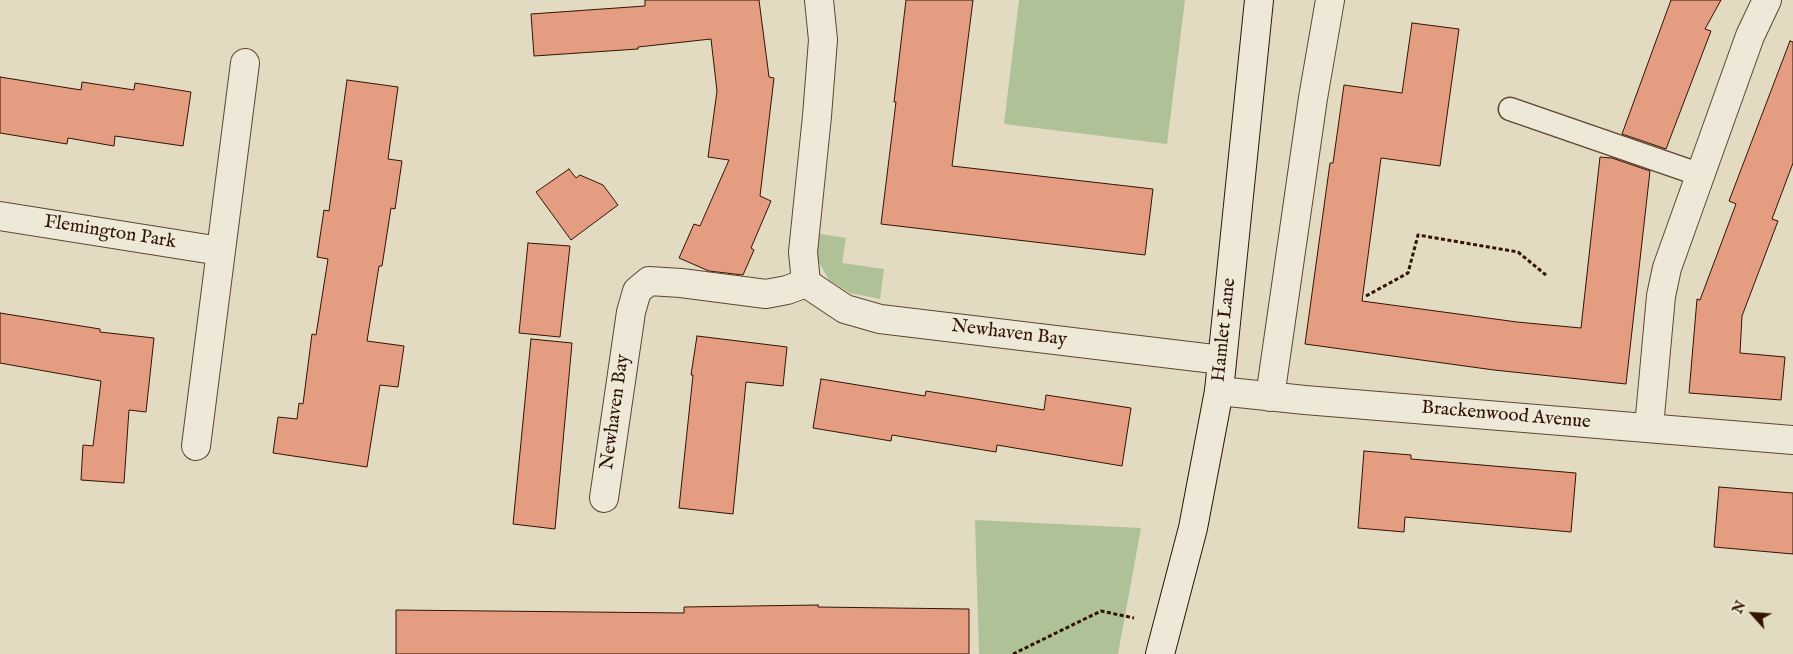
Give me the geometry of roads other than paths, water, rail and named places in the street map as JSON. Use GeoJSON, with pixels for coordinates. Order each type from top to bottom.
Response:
{"type":"FeatureCollection","features":[{"type":"Feature","properties":{"kind":"street"},"geometry":{"type":"LineString","coordinates":[[806,283],[803,252],[823,40],[819,0]]}},
{"type":"Feature","properties":{"kind":"street","name":"Hamlet Lane"},"geometry":{"type":"LineString","coordinates":[[1160,654],[1193,528],[1219,391],[1260,0]]}},
{"type":"Feature","properties":{"kind":"street"},"geometry":{"type":"LineString","coordinates":[[1270,397],[1313,98],[1330,0]]}},
{"type":"Feature","properties":{"kind":"street"},"geometry":{"type":"LineString","coordinates":[[1649,427],[1661,296],[1667,268],[1750,36],[1767,0]]}},
{"type":"Feature","properties":{"kind":"street"},"geometry":{"type":"LineString","coordinates":[[196,446],[245,63]]}},
{"type":"Feature","properties":{"kind":"street","name":"Flemington Park"},"geometry":{"type":"LineString","coordinates":[[0,216],[220,251]]}},
{"type":"Feature","properties":{"kind":"street","name":"Newhaven Bay"},"geometry":{"type":"LineString","coordinates":[[604,498],[631,312],[637,291],[649,281],[681,283],[766,294],[787,290],[806,283],[845,309],[880,319],[1222,360]]}},
{"type":"Feature","properties":{"kind":"street","name":"Brackenwood Avenue"},"geometry":{"type":"LineString","coordinates":[[1219,391],[1270,397],[1793,440]]}},
{"type":"Feature","properties":{"kind":"lane"},"geometry":{"type":"LineString","coordinates":[[1510,109],[1701,175]]}}]}
